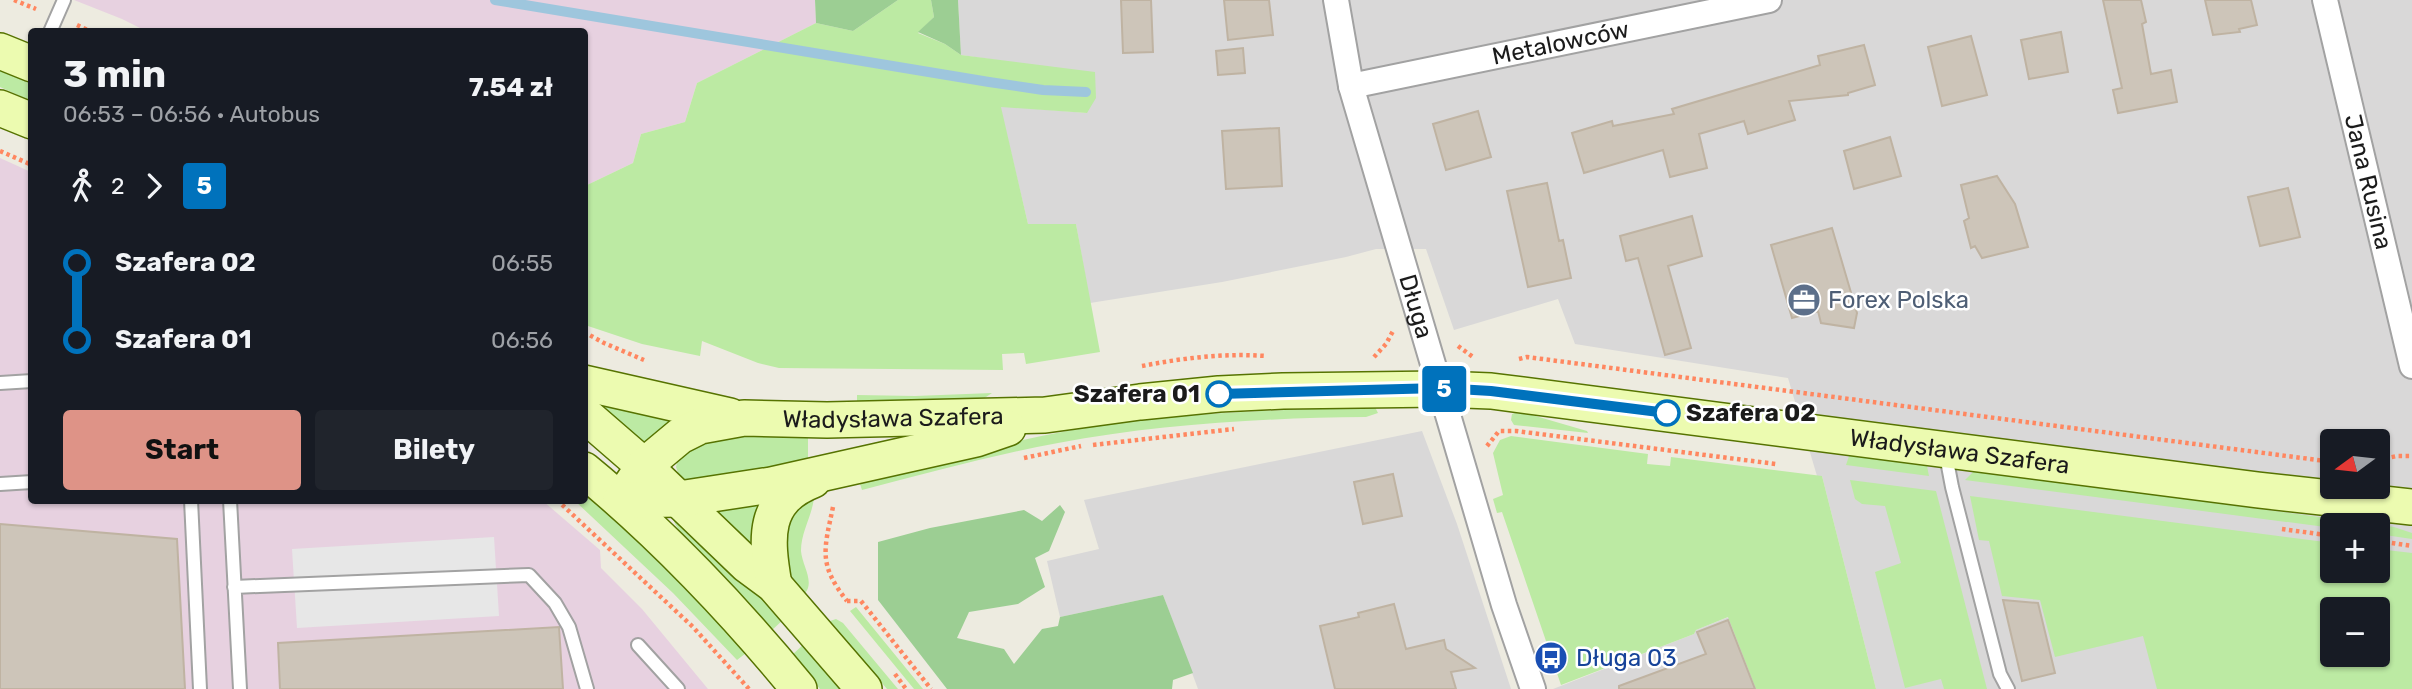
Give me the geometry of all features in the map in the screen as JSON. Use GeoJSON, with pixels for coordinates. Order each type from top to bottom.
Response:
{"type":"FeatureCollection","features":[{"type":"Feature","properties":{"kind":"street","name":"Długa"},"geometry":{"type":"LineString","coordinates":[[1336,0],[1351,86],[1504,605],[1534,689]]}},
{"type":"Feature","properties":{"kind":"street","name":"Metalowców"},"geometry":{"type":"LineString","coordinates":[[1351,86],[1769,0]]}},
{"type":"Feature","properties":{"kind":"street","name":"Jana Rusina"},"geometry":{"type":"LineString","coordinates":[[2325,0],[2412,366]]}},
{"type":"Feature","properties":{"kind":"street"},"geometry":{"type":"LineString","coordinates":[[0,51],[28,62]]}},
{"type":"Feature","properties":{"kind":"street"},"geometry":{"type":"LineString","coordinates":[[0,108],[28,119]]}},
{"type":"Feature","properties":{"kind":"street","name":"Władysława Szafera"},"geometry":{"type":"LineString","coordinates":[[588,385],[744,418],[827,420],[1045,415],[1219,394],[1440,388],[1491,391],[2412,507]]}},
{"type":"Feature","properties":{"kind":"street","name":"Władysława Szafera"},"geometry":{"type":"LineString","coordinates":[[621,500],[680,499],[771,485],[976,439],[1045,415]]}},
{"type":"Feature","properties":{"kind":"street"},"geometry":{"type":"LineString","coordinates":[[588,417],[680,499],[747,565],[774,584],[864,689]]}},
{"type":"Feature","properties":{"kind":"street","name":"Władysława Szafera"},"geometry":{"type":"LineString","coordinates":[[621,500],[644,466],[680,436],[700,426],[744,418]]}},
{"type":"Feature","properties":{"kind":"street","name":"Władysława Szafera"},"geometry":{"type":"LineString","coordinates":[[774,584],[768,551],[769,527],[780,501],[806,482],[836,470]]}},
{"type":"Feature","properties":{"kind":"street"},"geometry":{"type":"LineString","coordinates":[[588,473],[621,500],[769,652],[799,689]]}},
{"type":"Feature","properties":{"kind":"lane"},"geometry":{"type":"LineString","coordinates":[[52,28],[64,0]]}},
{"type":"Feature","properties":{"kind":"lane"},"geometry":{"type":"LineString","coordinates":[[0,383],[28,381]]}},
{"type":"Feature","properties":{"kind":"lane"},"geometry":{"type":"LineString","coordinates":[[1949,450],[1948,466],[1965,539],[2000,674],[2008,689]]}},
{"type":"Feature","properties":{"kind":"lane"},"geometry":{"type":"LineString","coordinates":[[0,484],[28,482]]}},
{"type":"Feature","properties":{"kind":"lane"},"geometry":{"type":"LineString","coordinates":[[191,504],[200,689]]}},
{"type":"Feature","properties":{"kind":"lane"},"geometry":{"type":"LineString","coordinates":[[229,504],[240,689]]}},
{"type":"Feature","properties":{"kind":"lane"},"geometry":{"type":"LineString","coordinates":[[234,587],[529,575],[555,603],[569,627],[587,689]]}},
{"type":"Feature","properties":{"kind":"lane"},"geometry":{"type":"LineString","coordinates":[[638,645],[678,689]]}},
{"type":"Feature","properties":{"kind":"path"},"geometry":{"type":"LineString","coordinates":[[0,151],[28,163]]}},
{"type":"Feature","properties":{"kind":"path"},"geometry":{"type":"LineString","coordinates":[[1363,363],[1381,351],[1395,325]]}},
{"type":"Feature","properties":{"kind":"path"},"geometry":{"type":"LineString","coordinates":[[588,334],[636,358],[652,362]]}},
{"type":"Feature","properties":{"kind":"path"},"geometry":{"type":"LineString","coordinates":[[1134,368],[1174,359],[1241,354],[1275,357]]}},
{"type":"Feature","properties":{"kind":"path"},"geometry":{"type":"LineString","coordinates":[[1517,360],[1527,357],[2320,460]]}},
{"type":"Feature","properties":{"kind":"path"},"geometry":{"type":"LineString","coordinates":[[1021,458],[1081,446],[1241,429]]}},
{"type":"Feature","properties":{"kind":"path"},"geometry":{"type":"LineString","coordinates":[[1484,453],[1489,441],[1499,431],[1516,431],[1777,464]]}},
{"type":"Feature","properties":{"kind":"path"},"geometry":{"type":"LineString","coordinates":[[2390,457],[2412,456]]}},
{"type":"Feature","properties":{"kind":"path"},"geometry":{"type":"LineString","coordinates":[[561,504],[693,627],[750,689]]}},
{"type":"Feature","properties":{"kind":"path"},"geometry":{"type":"LineString","coordinates":[[833,505],[824,549],[832,582],[846,601],[861,601],[931,689]]}},
{"type":"Feature","properties":{"kind":"path"},"geometry":{"type":"LineString","coordinates":[[2278,528],[2320,534]]}},
{"type":"Feature","properties":{"kind":"path"},"geometry":{"type":"LineString","coordinates":[[2390,543],[2412,546]]}},
{"type":"Feature","properties":{"kind":"shaded area"},"geometry":{"type":"Polygon","coordinates":[[[74,0],[815,0],[816,23],[697,83],[685,122],[641,134],[633,163],[588,185],[588,28],[140,28],[74,0]]]}},
{"type":"Feature","properties":{"kind":"shaded area"},"geometry":{"type":"Polygon","coordinates":[[[958,0],[2412,0],[2412,689],[1876,689],[1822,476],[1817,476],[1788,378],[1575,344],[1558,299],[1454,330],[1426,249],[1376,249],[1222,282],[1090,303],[1076,224],[1028,224],[1000,106],[1087,113],[1003,61],[961,55],[958,0]]]}},
{"type":"Feature","properties":{"kind":"shaded area"},"geometry":{"type":"Polygon","coordinates":[[[0,158],[28,171],[28,504],[546,504],[600,550],[601,568],[642,609],[708,689],[0,689],[0,158]]]}},
{"type":"Feature","properties":{"kind":"shaded area"},"geometry":{"type":"Polygon","coordinates":[[[1422,431],[1457,524],[1511,689],[1198,689],[1163,595],[1060,617],[1047,561],[1099,549],[1084,500],[1422,431]]]}},
{"type":"Feature","properties":{"kind":"shaded area"},"geometry":{"type":"Polygon","coordinates":[[[494,537],[499,616],[297,628],[292,549],[494,537]]]}},
{"type":"Feature","properties":{"kind":"shaded area"},"geometry":{"type":"Polygon","coordinates":[[[1729,617],[1758,689],[1553,689],[1694,634],[1696,630],[1729,617]]]}},
{"type":"Feature","properties":{"kind":"green space"},"geometry":{"type":"Polygon","coordinates":[[[815,0],[898,0],[853,31],[816,23],[815,0]]]}},
{"type":"Feature","properties":{"kind":"green space"},"geometry":{"type":"Polygon","coordinates":[[[898,0],[931,0],[934,17],[918,33],[945,44],[961,55],[1095,72],[1096,98],[1087,113],[1001,107],[1028,224],[1076,224],[1100,352],[1026,364],[1024,353],[1002,354],[1003,370],[779,368],[758,363],[702,341],[700,356],[642,344],[588,326],[588,185],[633,163],[641,134],[685,122],[697,83],[816,23],[853,31],[898,0]]]}},
{"type":"Feature","properties":{"kind":"green space"},"geometry":{"type":"Polygon","coordinates":[[[931,0],[958,0],[961,55],[945,44],[918,32],[934,17],[931,0]]]}},
{"type":"Feature","properties":{"kind":"green space"},"geometry":{"type":"Polygon","coordinates":[[[0,70],[28,82],[28,100],[0,87],[0,70]]]}},
{"type":"Feature","properties":{"kind":"green space"},"geometry":{"type":"Polygon","coordinates":[[[588,392],[679,416],[647,446],[588,394],[588,392]]]}},
{"type":"Feature","properties":{"kind":"green space"},"geometry":{"type":"Polygon","coordinates":[[[992,393],[983,399],[857,402],[857,395],[992,393]]]}},
{"type":"Feature","properties":{"kind":"green space"},"geometry":{"type":"Polygon","coordinates":[[[1375,407],[1378,413],[1366,417],[1212,423],[1096,436],[1009,453],[862,490],[859,481],[1015,442],[1105,425],[1220,413],[1375,407]]]}},
{"type":"Feature","properties":{"kind":"green space"},"geometry":{"type":"Polygon","coordinates":[[[1512,414],[1532,415],[1588,433],[1514,425],[1511,420],[1512,414]]]}},
{"type":"Feature","properties":{"kind":"green space"},"geometry":{"type":"Polygon","coordinates":[[[718,435],[808,436],[808,463],[693,488],[681,481],[676,467],[679,455],[718,435]]]}},
{"type":"Feature","properties":{"kind":"green space"},"geometry":{"type":"Polygon","coordinates":[[[1511,436],[1648,454],[1647,464],[1670,466],[1671,457],[1822,476],[1876,689],[1756,689],[1728,617],[1696,630],[1694,634],[1561,685],[1502,512],[1497,513],[1493,499],[1503,495],[1493,453],[1500,440],[1511,436]]]}},
{"type":"Feature","properties":{"kind":"green space"},"geometry":{"type":"Polygon","coordinates":[[[1849,456],[1927,466],[1929,476],[1846,465],[1849,456]]]}},
{"type":"Feature","properties":{"kind":"green space"},"geometry":{"type":"Polygon","coordinates":[[[1974,471],[2320,517],[2320,526],[1965,480],[1974,471]]]}},
{"type":"Feature","properties":{"kind":"green space"},"geometry":{"type":"Polygon","coordinates":[[[1850,480],[1936,491],[1987,689],[1944,689],[1941,679],[1905,688],[1875,572],[1901,563],[1885,506],[1862,504],[1855,499],[1850,480]]]}},
{"type":"Feature","properties":{"kind":"green space"},"geometry":{"type":"Polygon","coordinates":[[[588,496],[667,571],[746,653],[737,660],[673,593],[578,504],[588,504],[588,496]]]}},
{"type":"Feature","properties":{"kind":"green space"},"geometry":{"type":"Polygon","coordinates":[[[1970,496],[2320,541],[2320,583],[2390,583],[2390,550],[2412,553],[2412,689],[2157,689],[2143,636],[2055,657],[2040,600],[2002,596],[1989,541],[1979,540],[1970,496]]]}},
{"type":"Feature","properties":{"kind":"green space"},"geometry":{"type":"Polygon","coordinates":[[[762,497],[756,549],[715,515],[717,510],[762,497]]]}},
{"type":"Feature","properties":{"kind":"green space"},"geometry":{"type":"Polygon","coordinates":[[[814,498],[801,544],[809,584],[805,593],[789,570],[786,539],[792,519],[798,510],[814,498]]]}},
{"type":"Feature","properties":{"kind":"green space"},"geometry":{"type":"Polygon","coordinates":[[[1060,505],[1065,512],[1049,551],[1035,558],[1045,587],[1018,604],[969,612],[957,638],[1004,649],[1014,664],[1042,629],[1058,626],[1060,617],[1163,595],[1193,673],[1173,680],[1172,689],[947,689],[878,600],[878,542],[930,528],[1024,510],[1042,521],[1060,505]]]}},
{"type":"Feature","properties":{"kind":"green space"},"geometry":{"type":"Polygon","coordinates":[[[679,515],[784,619],[771,631],[687,541],[673,518],[679,515]]]}},
{"type":"Feature","properties":{"kind":"green space"},"geometry":{"type":"Polygon","coordinates":[[[2390,526],[2412,533],[2412,539],[2390,536],[2390,526]]]}},
{"type":"Feature","properties":{"kind":"green space"},"geometry":{"type":"Polygon","coordinates":[[[856,607],[923,689],[914,689],[850,611],[856,607]]]}},
{"type":"Feature","properties":{"kind":"green space"},"geometry":{"type":"Polygon","coordinates":[[[836,619],[843,623],[898,689],[887,689],[830,621],[836,619]]]}},
{"type":"Feature","properties":{"kind":"green space"},"geometry":{"type":"Polygon","coordinates":[[[805,643],[843,689],[820,689],[792,655],[805,643]]]}},
{"type":"Feature","properties":{"kind":"building"},"geometry":{"type":"Polygon","coordinates":[[[1121,0],[1151,0],[1153,52],[1123,53],[1121,0]]]}},
{"type":"Feature","properties":{"kind":"building"},"geometry":{"type":"Polygon","coordinates":[[[1224,0],[1269,0],[1273,35],[1228,40],[1224,0]]]}},
{"type":"Feature","properties":{"kind":"building"},"geometry":{"type":"Polygon","coordinates":[[[2103,0],[2141,0],[2146,22],[2142,24],[2151,74],[2171,70],[2177,102],[2118,113],[2113,90],[2122,88],[2103,0]]]}},
{"type":"Feature","properties":{"kind":"building"},"geometry":{"type":"Polygon","coordinates":[[[2205,0],[2251,0],[2257,25],[2239,29],[2240,32],[2213,35],[2205,0]]]}},
{"type":"Feature","properties":{"kind":"building"},"geometry":{"type":"Polygon","coordinates":[[[2061,32],[2068,72],[2029,79],[2021,40],[2061,32]]]}},
{"type":"Feature","properties":{"kind":"building"},"geometry":{"type":"Polygon","coordinates":[[[1971,36],[1987,95],[1942,106],[1928,47],[1971,36]]]}},
{"type":"Feature","properties":{"kind":"building"},"geometry":{"type":"Polygon","coordinates":[[[1864,45],[1875,85],[1848,95],[1789,101],[1795,120],[1748,134],[1744,121],[1699,134],[1707,168],[1670,177],[1663,150],[1584,173],[1572,133],[1612,121],[1613,126],[1674,114],[1672,109],[1820,65],[1818,56],[1864,45]]]}},
{"type":"Feature","properties":{"kind":"building"},"geometry":{"type":"Polygon","coordinates":[[[1243,48],[1245,73],[1218,75],[1216,51],[1243,48]]]}},
{"type":"Feature","properties":{"kind":"building"},"geometry":{"type":"Polygon","coordinates":[[[1478,111],[1491,157],[1446,170],[1433,124],[1478,111]]]}},
{"type":"Feature","properties":{"kind":"building"},"geometry":{"type":"Polygon","coordinates":[[[1279,128],[1282,186],[1226,189],[1222,131],[1279,128]]]}},
{"type":"Feature","properties":{"kind":"building"},"geometry":{"type":"Polygon","coordinates":[[[1890,137],[1901,176],[1854,189],[1844,151],[1890,137]]]}},
{"type":"Feature","properties":{"kind":"building"},"geometry":{"type":"Polygon","coordinates":[[[1997,176],[2015,204],[2028,247],[1982,258],[1975,246],[1971,248],[1964,221],[1969,218],[1961,185],[1997,176]]]}},
{"type":"Feature","properties":{"kind":"building"},"geometry":{"type":"Polygon","coordinates":[[[1547,183],[1559,241],[1563,240],[1571,278],[1528,287],[1507,191],[1547,183]]]}},
{"type":"Feature","properties":{"kind":"building"},"geometry":{"type":"Polygon","coordinates":[[[2288,188],[2300,237],[2260,246],[2248,197],[2288,188]]]}},
{"type":"Feature","properties":{"kind":"building"},"geometry":{"type":"Polygon","coordinates":[[[1692,216],[1702,256],[1668,266],[1691,348],[1665,355],[1638,258],[1626,261],[1620,236],[1692,216]]]}},
{"type":"Feature","properties":{"kind":"building"},"geometry":{"type":"Polygon","coordinates":[[[1832,228],[1857,313],[1854,328],[1821,323],[1818,311],[1792,318],[1771,245],[1832,228]]]}},
{"type":"Feature","properties":{"kind":"building"},"geometry":{"type":"Polygon","coordinates":[[[1393,474],[1402,516],[1363,524],[1354,482],[1393,474]]]}},
{"type":"Feature","properties":{"kind":"building"},"geometry":{"type":"Polygon","coordinates":[[[0,524],[177,539],[185,689],[0,689],[0,524]]]}},
{"type":"Feature","properties":{"kind":"building"},"geometry":{"type":"Polygon","coordinates":[[[2003,600],[2038,603],[2055,673],[2022,681],[2003,600]]]}},
{"type":"Feature","properties":{"kind":"building"},"geometry":{"type":"Polygon","coordinates":[[[1394,604],[1406,649],[1444,640],[1446,649],[1475,668],[1451,672],[1456,689],[1335,689],[1320,626],[1359,617],[1358,613],[1394,604]]]}},
{"type":"Feature","properties":{"kind":"building"},"geometry":{"type":"Polygon","coordinates":[[[1728,620],[1755,689],[1619,689],[1619,686],[1706,654],[1697,632],[1728,620]]]}},
{"type":"Feature","properties":{"kind":"building"},"geometry":{"type":"Polygon","coordinates":[[[559,627],[563,689],[280,689],[278,643],[559,627]]]}},
{"type":"Feature","properties":{"kind":"waterway"},"geometry":{"type":"LineString","coordinates":[[495,0],[989,82],[1043,90],[1086,92]]}},
{"type":"Feature","properties":{"kind":"bus line","name":"5"},"geometry":{"type":"LineString","coordinates":[[1219,394],[1440,388],[1491,391],[1667,413]]}},
{"type":"Feature","properties":{"kind":"place","name":"Forex Polska"},"geometry":{"type":"Point","coordinates":[1804,300]}},
{"type":"Feature","properties":{"kind":"place","name":"Szafera 01"},"geometry":{"type":"Point","coordinates":[1219,394]}},
{"type":"Feature","properties":{"kind":"place","name":"Szafera 02"},"geometry":{"type":"Point","coordinates":[1667,413]}},
{"type":"Feature","properties":{"kind":"place","name":"Długa 03"},"geometry":{"type":"Point","coordinates":[1551,658]}}]}
